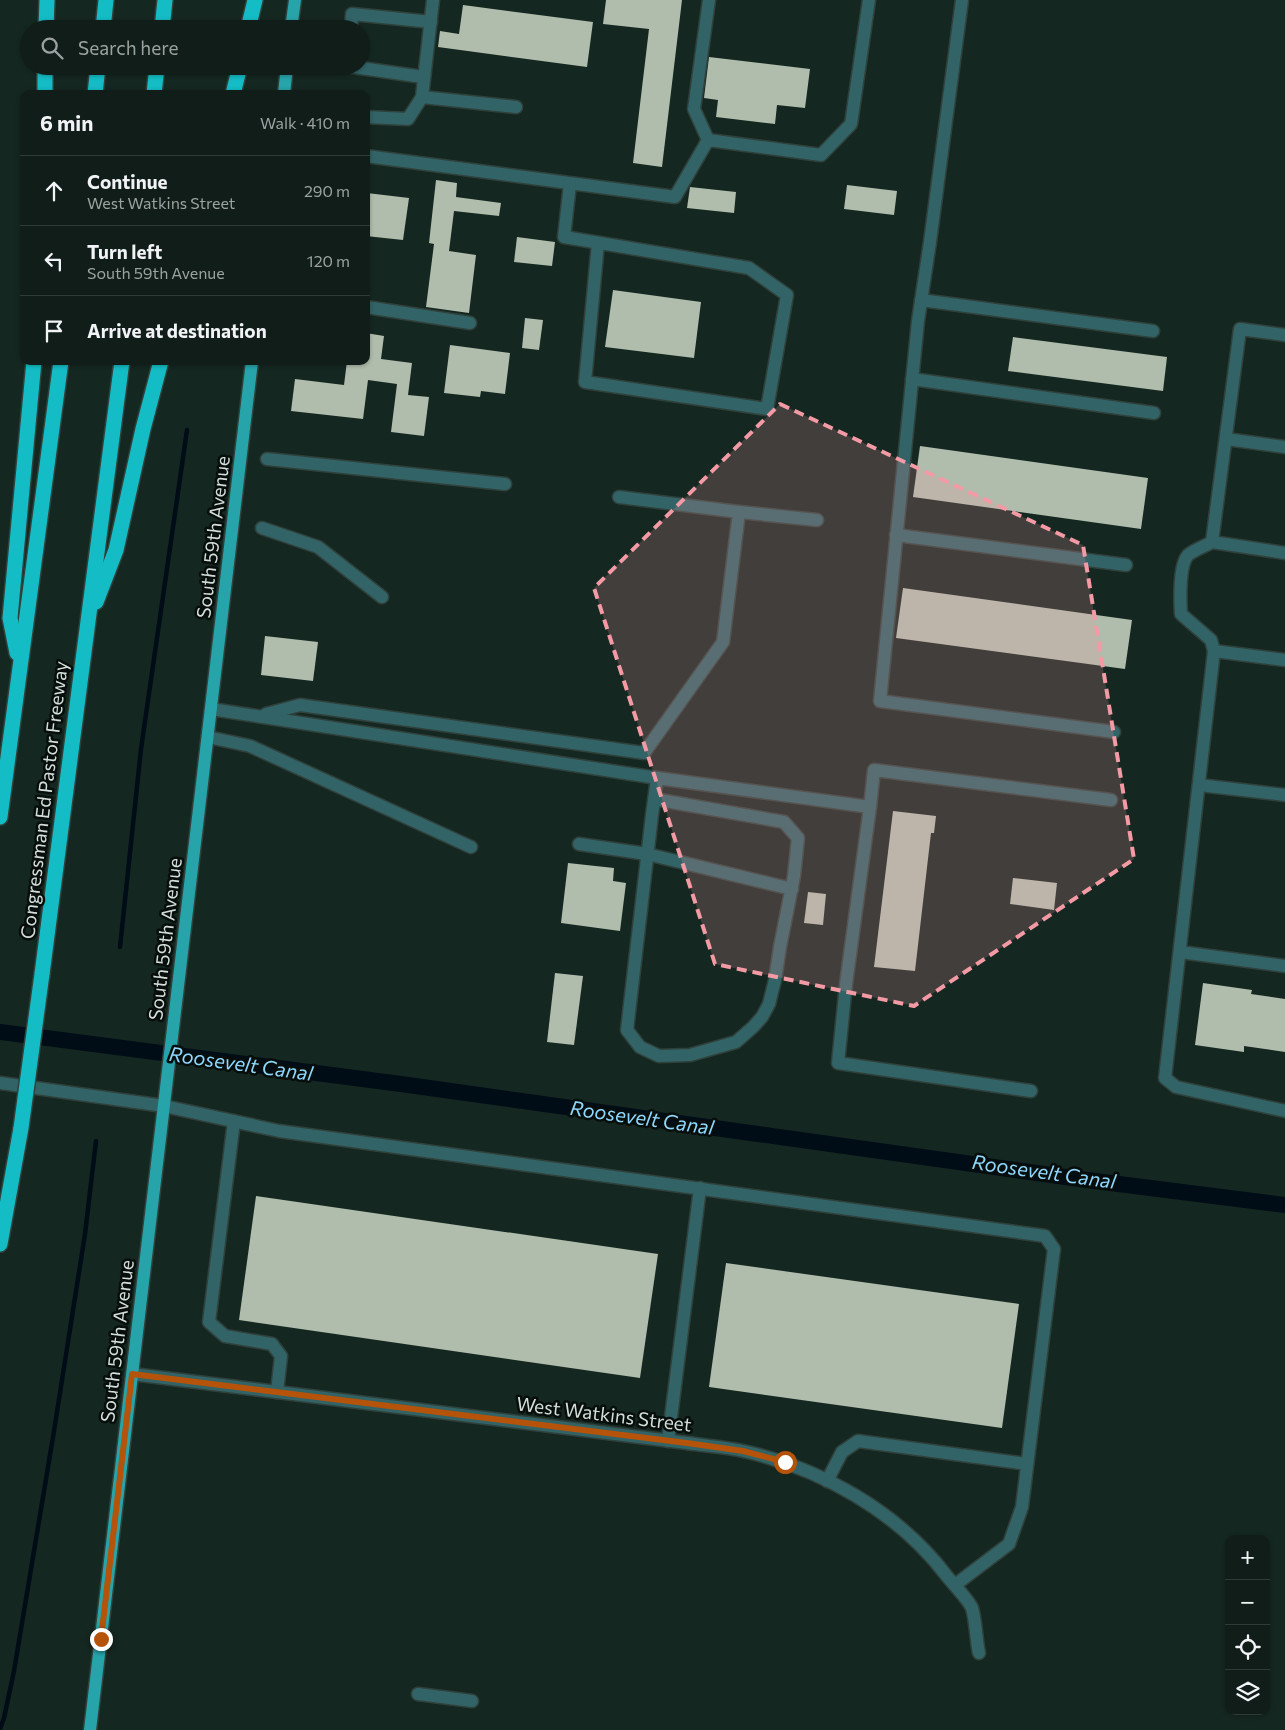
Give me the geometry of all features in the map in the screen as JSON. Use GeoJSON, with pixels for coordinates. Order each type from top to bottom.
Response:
{"type":"FeatureCollection","features":[{"type":"Feature","properties":{"kind":"highway"},"geometry":{"type":"LineString","coordinates":[[46,20],[47,0]]}},
{"type":"Feature","properties":{"kind":"highway"},"geometry":{"type":"LineString","coordinates":[[104,20],[106,0]]}},
{"type":"Feature","properties":{"kind":"highway"},"geometry":{"type":"LineString","coordinates":[[163,20],[165,0]]}},
{"type":"Feature","properties":{"kind":"highway"},"geometry":{"type":"LineString","coordinates":[[250,20],[255,0]]}},
{"type":"Feature","properties":{"kind":"highway"},"geometry":{"type":"LineString","coordinates":[[45,75],[45,90]]}},
{"type":"Feature","properties":{"kind":"highway"},"geometry":{"type":"LineString","coordinates":[[95,90],[97,75]]}},
{"type":"Feature","properties":{"kind":"highway"},"geometry":{"type":"LineString","coordinates":[[154,90],[156,75]]}},
{"type":"Feature","properties":{"kind":"highway"},"geometry":{"type":"LineString","coordinates":[[234,90],[238,75]]}},
{"type":"Feature","properties":{"kind":"highway"},"geometry":{"type":"LineString","coordinates":[[20,664],[10,618],[34,365]]}},
{"type":"Feature","properties":{"kind":"highway"},"geometry":{"type":"LineString","coordinates":[[0,817],[59,365]]}},
{"type":"Feature","properties":{"kind":"highway","name":"Congressman Ed Pastor Freeway"},"geometry":{"type":"LineString","coordinates":[[0,1244],[21,1128],[121,365]]}},
{"type":"Feature","properties":{"kind":"highway"},"geometry":{"type":"LineString","coordinates":[[86,629],[116,550],[143,429],[160,365]]}},
{"type":"Feature","properties":{"kind":"main road"},"geometry":{"type":"LineString","coordinates":[[292,20],[295,0]]}},
{"type":"Feature","properties":{"kind":"main road"},"geometry":{"type":"LineString","coordinates":[[284,90],[286,75]]}},
{"type":"Feature","properties":{"kind":"main road","name":"South 59th Avenue"},"geometry":{"type":"LineString","coordinates":[[90,1730],[252,365]]}},
{"type":"Feature","properties":{"kind":"street"},"geometry":{"type":"LineString","coordinates":[[370,117],[408,119],[422,97],[433,0]]}},
{"type":"Feature","properties":{"kind":"street"},"geometry":{"type":"LineString","coordinates":[[708,140],[694,109],[709,0]]}},
{"type":"Feature","properties":{"kind":"street"},"geometry":{"type":"LineString","coordinates":[[708,140],[821,155],[851,124],[869,0]]}},
{"type":"Feature","properties":{"kind":"street"},"geometry":{"type":"LineString","coordinates":[[962,0],[932,232],[921,300],[880,701],[1114,732]]}},
{"type":"Feature","properties":{"kind":"street"},"geometry":{"type":"LineString","coordinates":[[352,20],[352,14],[431,22]]}},
{"type":"Feature","properties":{"kind":"street"},"geometry":{"type":"LineString","coordinates":[[370,69],[424,77]]}},
{"type":"Feature","properties":{"kind":"street"},"geometry":{"type":"LineString","coordinates":[[422,97],[516,107]]}},
{"type":"Feature","properties":{"kind":"street"},"geometry":{"type":"LineString","coordinates":[[370,157],[570,184],[675,196],[708,140]]}},
{"type":"Feature","properties":{"kind":"street"},"geometry":{"type":"LineString","coordinates":[[570,184],[564,237],[748,268],[787,295],[767,409],[585,382],[598,243]]}},
{"type":"Feature","properties":{"kind":"street"},"geometry":{"type":"LineString","coordinates":[[921,300],[1154,330]]}},
{"type":"Feature","properties":{"kind":"street"},"geometry":{"type":"LineString","coordinates":[[370,308],[470,323]]}},
{"type":"Feature","properties":{"kind":"street"},"geometry":{"type":"LineString","coordinates":[[1212,542],[1240,329],[1285,335]]}},
{"type":"Feature","properties":{"kind":"street"},"geometry":{"type":"LineString","coordinates":[[912,379],[1154,413]]}},
{"type":"Feature","properties":{"kind":"street"},"geometry":{"type":"LineString","coordinates":[[1226,439],[1285,447]]}},
{"type":"Feature","properties":{"kind":"street"},"geometry":{"type":"LineString","coordinates":[[267,459],[505,484]]}},
{"type":"Feature","properties":{"kind":"street"},"geometry":{"type":"LineString","coordinates":[[619,497],[817,520]]}},
{"type":"Feature","properties":{"kind":"street"},"geometry":{"type":"LineString","coordinates":[[258,716],[300,705],[644,753],[723,642],[738,512]]}},
{"type":"Feature","properties":{"kind":"street"},"geometry":{"type":"LineString","coordinates":[[262,528],[318,547],[382,597]]}},
{"type":"Feature","properties":{"kind":"street"},"geometry":{"type":"LineString","coordinates":[[896,535],[1126,566]]}},
{"type":"Feature","properties":{"kind":"street"},"geometry":{"type":"LineString","coordinates":[[1285,553],[1212,542],[1188,556],[1183,566],[1180,601],[1181,614],[1211,640],[1214,651],[1165,1078],[1176,1087],[1285,1111]]}},
{"type":"Feature","properties":{"kind":"street"},"geometry":{"type":"LineString","coordinates":[[1214,651],[1285,660]]}},
{"type":"Feature","properties":{"kind":"street"},"geometry":{"type":"LineString","coordinates":[[211,709],[657,778],[870,807]]}},
{"type":"Feature","properties":{"kind":"street"},"geometry":{"type":"LineString","coordinates":[[208,737],[250,746],[471,846]]}},
{"type":"Feature","properties":{"kind":"street"},"geometry":{"type":"LineString","coordinates":[[1031,1091],[838,1063],[846,984],[874,770],[1111,800]]}},
{"type":"Feature","properties":{"kind":"street"},"geometry":{"type":"LineString","coordinates":[[654,799],[784,822],[798,838],[792,889],[769,1004],[762,1017],[736,1042],[690,1054],[659,1056],[640,1047],[627,1030],[654,799],[657,778]]}},
{"type":"Feature","properties":{"kind":"street"},"geometry":{"type":"LineString","coordinates":[[1199,785],[1285,795]]}},
{"type":"Feature","properties":{"kind":"street"},"geometry":{"type":"LineString","coordinates":[[580,844],[648,854],[792,889]]}},
{"type":"Feature","properties":{"kind":"street"},"geometry":{"type":"LineString","coordinates":[[1180,952],[1285,966]]}},
{"type":"Feature","properties":{"kind":"street"},"geometry":{"type":"LineString","coordinates":[[0,1084],[164,1106],[279,1131],[1045,1236],[1054,1249],[1022,1507],[1009,1544],[955,1586]]}},
{"type":"Feature","properties":{"kind":"street"},"geometry":{"type":"LineString","coordinates":[[234,1121],[209,1322],[225,1336],[272,1344],[281,1356],[277,1392]]}},
{"type":"Feature","properties":{"kind":"street"},"geometry":{"type":"LineString","coordinates":[[668,1441],[700,1188]]}},
{"type":"Feature","properties":{"kind":"street","name":"West Watkins Street"},"geometry":{"type":"LineString","coordinates":[[132,1374],[743,1451],[785,1462],[827,1480],[880,1513],[911,1536],[940,1566],[971,1607],[978,1653]]}},
{"type":"Feature","properties":{"kind":"street"},"geometry":{"type":"LineString","coordinates":[[827,1480],[842,1452],[858,1441],[1027,1464]]}},
{"type":"Feature","properties":{"kind":"street"},"geometry":{"type":"LineString","coordinates":[[418,1694],[472,1701]]}},
{"type":"Feature","properties":{"kind":"highlighted area"},"geometry":{"type":"Polygon","coordinates":[[[780,404],[1083,545],[1134,859],[914,1006],[715,964],[594,588],[780,404]]]}},
{"type":"Feature","properties":{"kind":"building"},"geometry":{"type":"Polygon","coordinates":[[[606,0],[682,0],[662,167],[633,163],[649,29],[603,24],[606,0]]]}},
{"type":"Feature","properties":{"kind":"building"},"geometry":{"type":"Polygon","coordinates":[[[463,5],[593,22],[587,67],[438,47],[440,31],[459,34],[463,5]]]}},
{"type":"Feature","properties":{"kind":"building"},"geometry":{"type":"Polygon","coordinates":[[[709,57],[810,69],[805,108],[777,105],[775,124],[716,117],[718,100],[704,98],[709,57]]]}},
{"type":"Feature","properties":{"kind":"building"},"geometry":{"type":"Polygon","coordinates":[[[436,180],[457,183],[456,197],[501,203],[499,216],[454,211],[449,251],[476,255],[469,313],[426,307],[434,244],[429,243],[436,180]]]}},
{"type":"Feature","properties":{"kind":"building"},"geometry":{"type":"Polygon","coordinates":[[[847,185],[897,191],[894,215],[844,209],[847,185]]]}},
{"type":"Feature","properties":{"kind":"building"},"geometry":{"type":"Polygon","coordinates":[[[690,187],[736,192],[734,213],[687,208],[690,187]]]}},
{"type":"Feature","properties":{"kind":"building"},"geometry":{"type":"Polygon","coordinates":[[[370,193],[409,198],[403,240],[370,236],[370,193]]]}},
{"type":"Feature","properties":{"kind":"building"},"geometry":{"type":"Polygon","coordinates":[[[517,237],[555,242],[552,266],[514,262],[517,237]]]}},
{"type":"Feature","properties":{"kind":"building"},"geometry":{"type":"Polygon","coordinates":[[[613,290],[701,302],[694,358],[605,347],[613,290]]]}},
{"type":"Feature","properties":{"kind":"building"},"geometry":{"type":"Polygon","coordinates":[[[525,318],[543,320],[539,350],[522,348],[525,318]]]}},
{"type":"Feature","properties":{"kind":"building"},"geometry":{"type":"Polygon","coordinates":[[[370,334],[384,336],[381,359],[412,363],[408,395],[429,397],[424,436],[391,432],[397,384],[368,380],[363,419],[291,411],[295,379],[344,385],[346,365],[370,365],[370,334]]]}},
{"type":"Feature","properties":{"kind":"building"},"geometry":{"type":"Polygon","coordinates":[[[1013,337],[1167,357],[1163,391],[1008,371],[1013,337]]]}},
{"type":"Feature","properties":{"kind":"building"},"geometry":{"type":"Polygon","coordinates":[[[450,345],[510,353],[505,394],[481,391],[480,397],[444,393],[450,345]]]}},
{"type":"Feature","properties":{"kind":"building"},"geometry":{"type":"Polygon","coordinates":[[[920,446],[1148,478],[1141,529],[913,497],[920,446]]]}},
{"type":"Feature","properties":{"kind":"building"},"geometry":{"type":"Polygon","coordinates":[[[903,588],[1132,620],[1125,669],[896,638],[903,588]]]}},
{"type":"Feature","properties":{"kind":"building"},"geometry":{"type":"Polygon","coordinates":[[[265,636],[318,642],[313,681],[261,675],[265,636]]]}},
{"type":"Feature","properties":{"kind":"building"},"geometry":{"type":"Polygon","coordinates":[[[893,811],[936,816],[934,833],[931,833],[915,971],[874,967],[893,811]]]}},
{"type":"Feature","properties":{"kind":"building"},"geometry":{"type":"Polygon","coordinates":[[[568,863],[614,868],[613,881],[626,883],[620,931],[561,923],[568,863]]]}},
{"type":"Feature","properties":{"kind":"building"},"geometry":{"type":"Polygon","coordinates":[[[1013,878],[1057,883],[1054,910],[1010,904],[1013,878]]]}},
{"type":"Feature","properties":{"kind":"building"},"geometry":{"type":"Polygon","coordinates":[[[808,892],[826,894],[823,925],[804,923],[808,892]]]}},
{"type":"Feature","properties":{"kind":"building"},"geometry":{"type":"Polygon","coordinates":[[[555,973],[583,976],[574,1045],[547,1042],[555,973]]]}},
{"type":"Feature","properties":{"kind":"building"},"geometry":{"type":"Polygon","coordinates":[[[1203,983],[1252,990],[1251,994],[1285,999],[1285,1052],[1244,1046],[1244,1052],[1195,1045],[1203,983]]]}},
{"type":"Feature","properties":{"kind":"building"},"geometry":{"type":"Polygon","coordinates":[[[256,1196],[658,1254],[640,1378],[239,1320],[256,1196]]]}},
{"type":"Feature","properties":{"kind":"building"},"geometry":{"type":"Polygon","coordinates":[[[726,1263],[1019,1304],[1002,1428],[709,1387],[726,1263]]]}},
{"type":"Feature","properties":{"kind":"waterway"},"geometry":{"type":"LineString","coordinates":[[120,947],[141,749],[187,430]]}},
{"type":"Feature","properties":{"kind":"waterway","name":"Roosevelt Canal"},"geometry":{"type":"LineString","coordinates":[[0,1032],[401,1084],[1087,1180],[1285,1205]]}},
{"type":"Feature","properties":{"kind":"waterway"},"geometry":{"type":"LineString","coordinates":[[0,1729],[14,1671],[54,1431],[85,1234],[96,1141]]}},
{"type":"Feature","properties":{"kind":"route"},"geometry":{"type":"LineString","coordinates":[[101,1639],[132,1374],[687,1443],[743,1451],[785,1462]]}}]}
